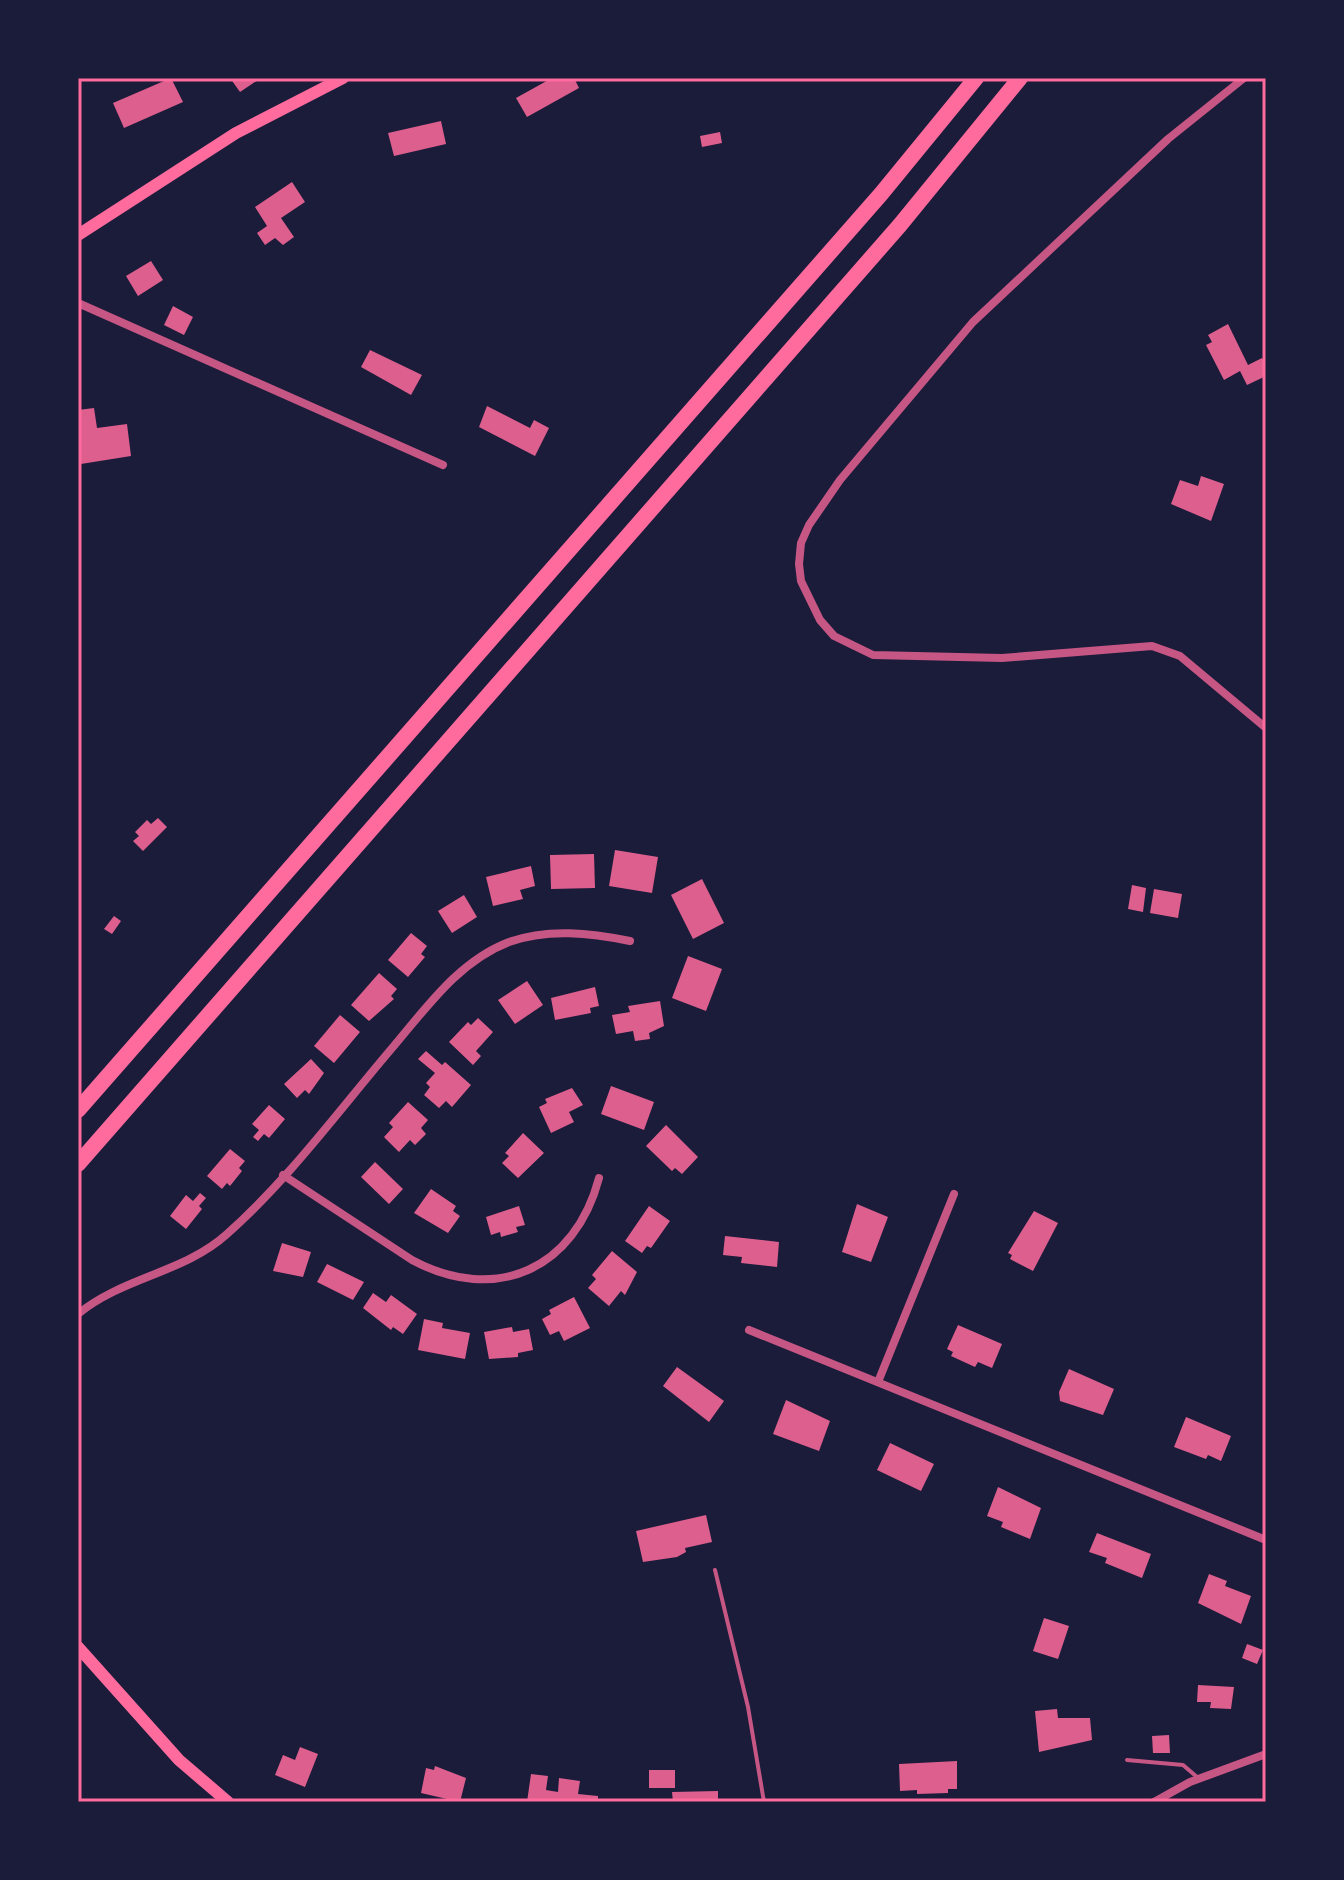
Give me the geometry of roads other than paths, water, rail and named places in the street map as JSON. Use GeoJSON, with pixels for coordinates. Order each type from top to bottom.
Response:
{"type":"FeatureCollection","features":[{"type":"Feature","properties":{"kind":"highway"},"geometry":{"type":"LineString","coordinates":[[78,1110],[840,242],[976,78]]}},
{"type":"Feature","properties":{"kind":"highway"},"geometry":{"type":"LineString","coordinates":[[78,1164],[900,225],[1020,78]]}},
{"type":"Feature","properties":{"kind":"main road"},"geometry":{"type":"LineString","coordinates":[[78,235],[236,133],[343,78]]}},
{"type":"Feature","properties":{"kind":"main road"},"geometry":{"type":"LineString","coordinates":[[78,1647],[179,1760],[228,1802]]}},
{"type":"Feature","properties":{"kind":"street"},"geometry":{"type":"LineString","coordinates":[[1244,78],[1168,139],[973,322],[840,480],[809,525],[801,543],[799,564],[801,581],[820,620],[834,636],[873,655],[1002,658],[1152,646],[1180,656],[1266,728]]}},
{"type":"Feature","properties":{"kind":"street"},"geometry":{"type":"LineString","coordinates":[[78,303],[443,465]]}},
{"type":"Feature","properties":{"kind":"street"},"geometry":{"type":"LineString","coordinates":[[78,1314],[117,1288],[209,1249],[283,1175],[432,1001],[472,962],[511,941],[535,935],[583,934],[630,941]]}},
{"type":"Feature","properties":{"kind":"street"},"geometry":{"type":"LineString","coordinates":[[283,1175],[412,1260],[431,1270],[471,1281],[512,1276],[555,1254],[585,1220],[599,1178]]}},
{"type":"Feature","properties":{"kind":"street"},"geometry":{"type":"LineString","coordinates":[[878,1382],[954,1194]]}},
{"type":"Feature","properties":{"kind":"street"},"geometry":{"type":"LineString","coordinates":[[749,1330],[1266,1540]]}},
{"type":"Feature","properties":{"kind":"street"},"geometry":{"type":"LineString","coordinates":[[1154,1802],[1199,1779],[1266,1754]]}},
{"type":"Feature","properties":{"kind":"lane"},"geometry":{"type":"LineString","coordinates":[[715,1570],[748,1707],[764,1802]]}},
{"type":"Feature","properties":{"kind":"lane"},"geometry":{"type":"LineString","coordinates":[[1127,1760],[1183,1765],[1199,1779]]}}]}
